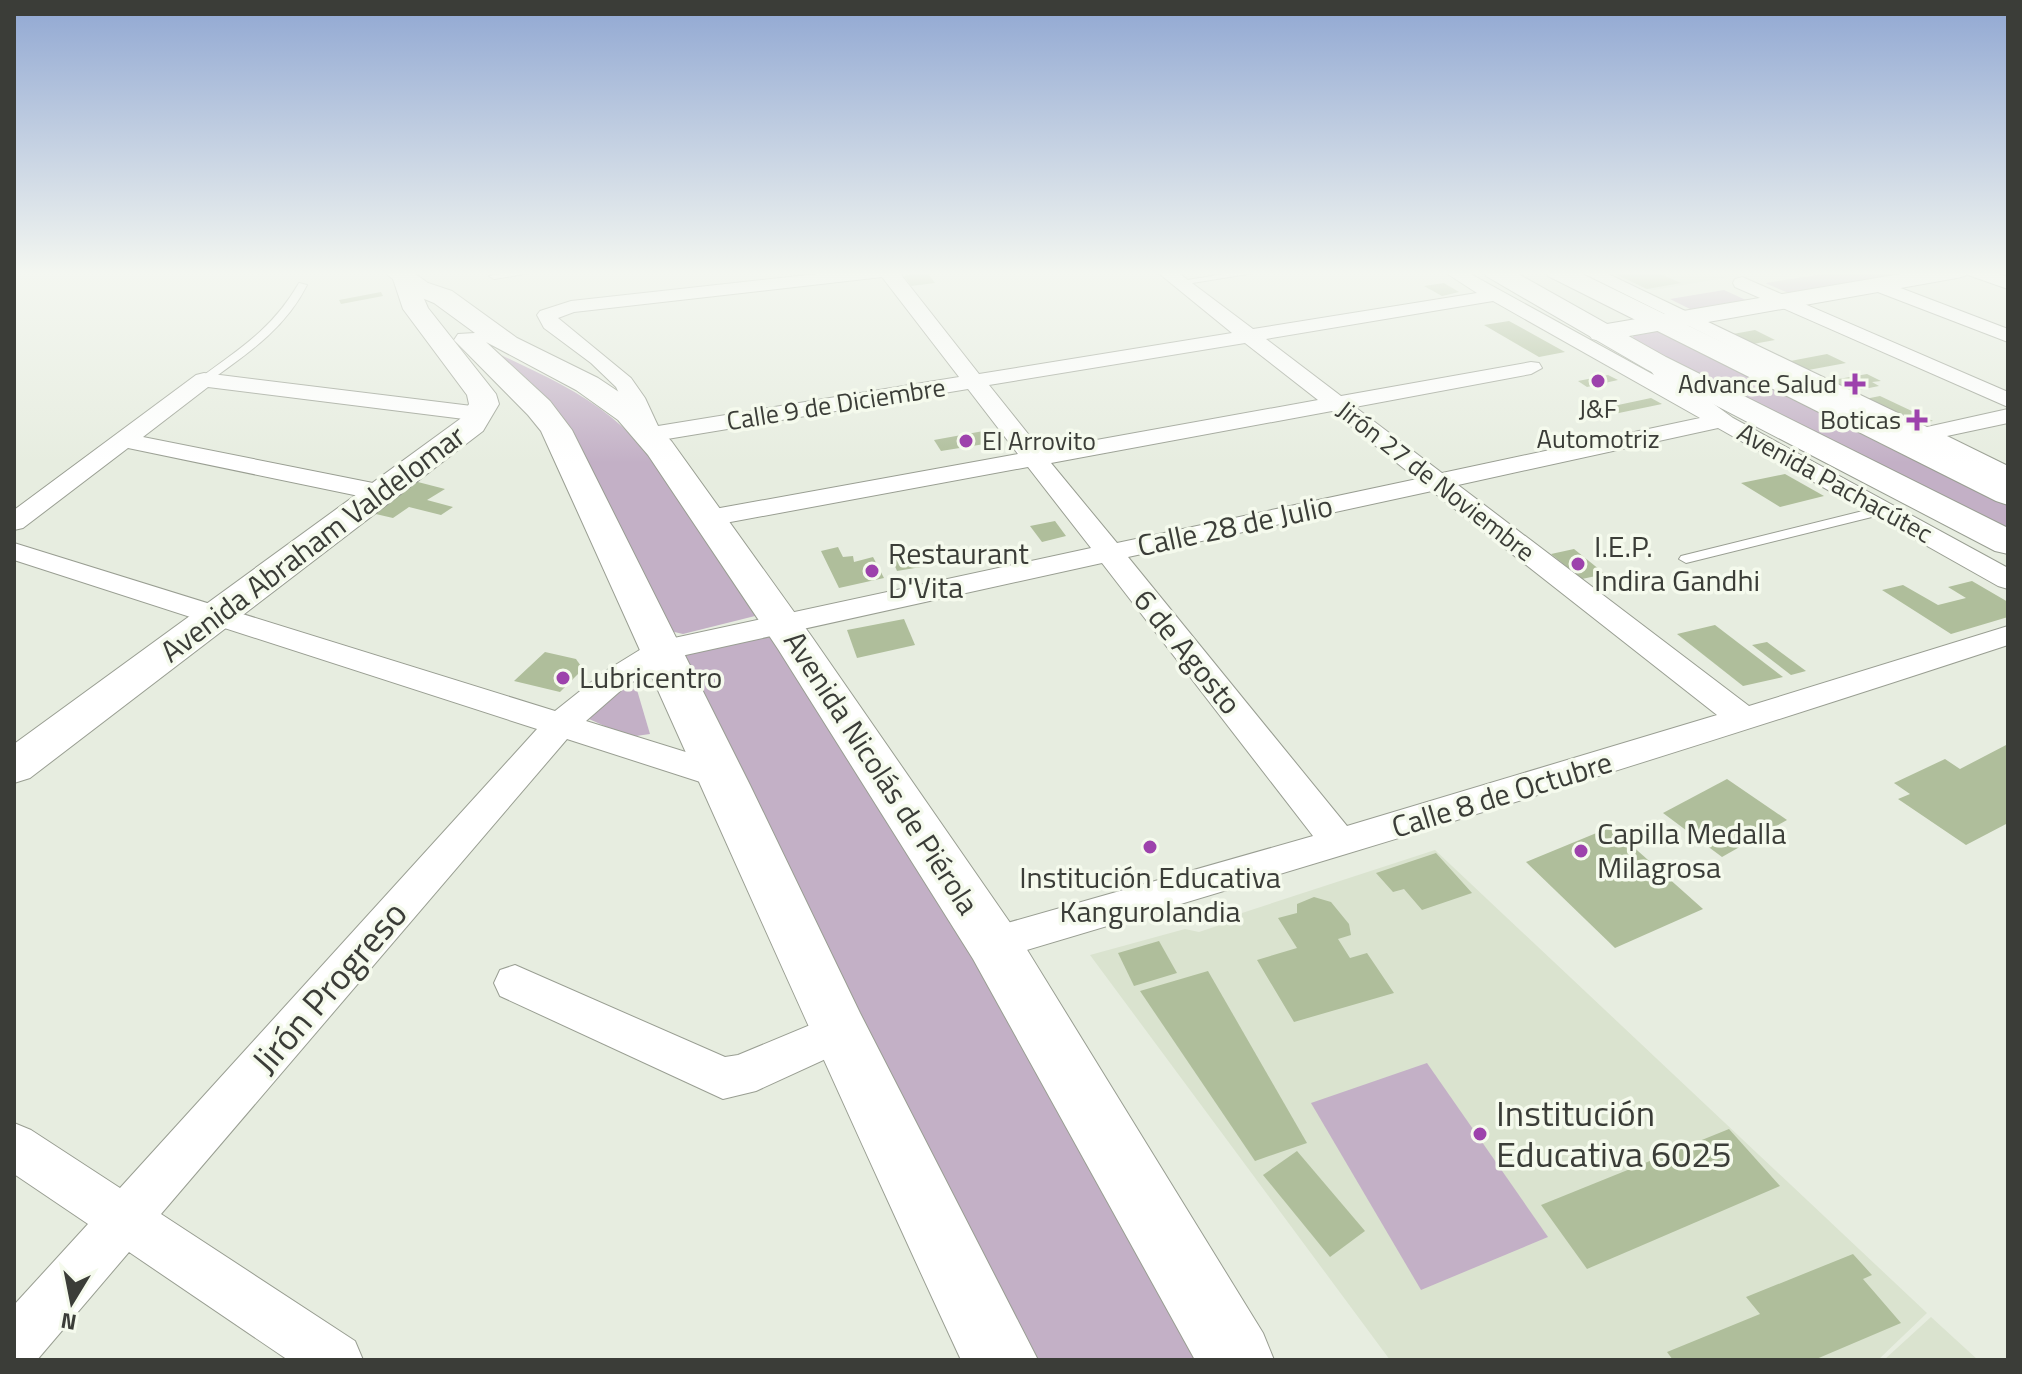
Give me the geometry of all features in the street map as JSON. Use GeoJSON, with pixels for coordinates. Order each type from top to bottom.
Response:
{"type":"FeatureCollection","features":[{"type":"Feature","properties":{"kind":"main road"},"geometry":{"type":"LineString","coordinates":[[462,335],[479,348],[551,422],[722,776],[839,1032],[1000,1360]]}},
{"type":"Feature","properties":{"kind":"main road","name":"Avenida Nicolás de Piérola"},"geometry":{"type":"LineString","coordinates":[[495,335],[587,384],[629,413],[649,435],[781,622],[993,943],[1236,1360]]}},
{"type":"Feature","properties":{"kind":"main road","name":"Avenida Pachacútec"},"geometry":{"type":"LineString","coordinates":[[1605,335],[2008,543]]}},
{"type":"Feature","properties":{"kind":"main road"},"geometry":{"type":"LineString","coordinates":[[1704,335],[1911,438],[2008,494]]}},
{"type":"Feature","properties":{"kind":"street","name":"Avenida Abraham Valdelomar"},"geometry":{"type":"LineString","coordinates":[[14,767],[463,433],[480,414],[484,404],[481,394],[436,335]]}},
{"type":"Feature","properties":{"kind":"street"},"geometry":{"type":"LineString","coordinates":[[566,335],[605,364],[630,388],[642,408],[649,435]]}},
{"type":"Feature","properties":{"kind":"street","name":"6 de Agosto"},"geometry":{"type":"LineString","coordinates":[[937,335],[1340,844]]}},
{"type":"Feature","properties":{"kind":"street","name":"Jirón 27 de Noviembre"},"geometry":{"type":"LineString","coordinates":[[1248,335],[1745,720]]}},
{"type":"Feature","properties":{"kind":"street","name":"Calle 9 de Diciembre"},"geometry":{"type":"LineString","coordinates":[[649,435],[1258,335]]}},
{"type":"Feature","properties":{"kind":"street","name":"Avenida Pachacútec"},"geometry":{"type":"LineString","coordinates":[[1586,335],[1723,420],[2008,580]]}},
{"type":"Feature","properties":{"kind":"street"},"geometry":{"type":"LineString","coordinates":[[1879,335],[2008,400]]}},
{"type":"Feature","properties":{"kind":"street"},"geometry":{"type":"LineString","coordinates":[[1656,363],[1677,388],[1723,420]]}},
{"type":"Feature","properties":{"kind":"street"},"geometry":{"type":"LineString","coordinates":[[709,518],[1531,368]]}},
{"type":"Feature","properties":{"kind":"street"},"geometry":{"type":"LineString","coordinates":[[14,522],[204,380],[480,414]]}},
{"type":"Feature","properties":{"kind":"street"},"geometry":{"type":"LineString","coordinates":[[1911,438],[2008,416]]}},
{"type":"Feature","properties":{"kind":"street","name":"Calle 28 de Julio"},"geometry":{"type":"LineString","coordinates":[[662,650],[1723,420]]}},
{"type":"Feature","properties":{"kind":"street"},"geometry":{"type":"LineString","coordinates":[[1911,438],[2008,475]]}},
{"type":"Feature","properties":{"kind":"street"},"geometry":{"type":"LineString","coordinates":[[122,440],[383,493]]}},
{"type":"Feature","properties":{"kind":"street"},"geometry":{"type":"LineString","coordinates":[[14,489],[51,492]]}},
{"type":"Feature","properties":{"kind":"street"},"geometry":{"type":"LineString","coordinates":[[14,551],[722,776]]}},
{"type":"Feature","properties":{"kind":"street","name":"Calle 8 de Octubre"},"geometry":{"type":"LineString","coordinates":[[993,943],[1340,844],[1745,720],[2008,635]]}},
{"type":"Feature","properties":{"kind":"street","name":"Jirón Progreso"},"geometry":{"type":"LineString","coordinates":[[14,1345],[562,723],[615,679],[662,650]]}},
{"type":"Feature","properties":{"kind":"street"},"geometry":{"type":"LineString","coordinates":[[515,983],[723,1078],[740,1076],[839,1032]]}},
{"type":"Feature","properties":{"kind":"street"},"geometry":{"type":"LineString","coordinates":[[14,1146],[336,1360]]}},
{"type":"Feature","properties":{"kind":"lane"},"geometry":{"type":"LineString","coordinates":[[204,380],[265,335]]}},
{"type":"Feature","properties":{"kind":"lane"},"geometry":{"type":"LineString","coordinates":[[1686,559],[1883,510]]}},
{"type":"Feature","properties":{"kind":"shaded area"},"geometry":{"type":"Polygon","coordinates":[[[1632,335],[1678,336],[2008,504],[2008,532],[1636,345],[1632,335]]]}},
{"type":"Feature","properties":{"kind":"shaded area"},"geometry":{"type":"Polygon","coordinates":[[[499,354],[585,398],[633,437],[691,509],[757,613],[755,616],[683,634],[666,630],[532,392],[499,354]]]}},
{"type":"Feature","properties":{"kind":"shaded area"},"geometry":{"type":"Polygon","coordinates":[[[772,636],[960,924],[1205,1360],[1024,1360],[680,653],[772,636]]]}},
{"type":"Feature","properties":{"kind":"shaded area"},"geometry":{"type":"Polygon","coordinates":[[[622,687],[637,690],[650,734],[629,737],[589,719],[589,709],[622,687]]]}},
{"type":"Feature","properties":{"kind":"shaded area","name":"Institución Educativa 6025"},"geometry":{"type":"Polygon","coordinates":[[[1435,850],[1927,1313],[1878,1360],[1390,1360],[1090,955],[1185,929],[1199,932],[1235,920],[1242,913],[1435,850]]]}},
{"type":"Feature","properties":{"kind":"shaded area"},"geometry":{"type":"Polygon","coordinates":[[[1427,1063],[1548,1237],[1421,1290],[1311,1103],[1427,1063]]]}},
{"type":"Feature","properties":{"kind":"shaded area"},"geometry":{"type":"Polygon","coordinates":[[[1931,1317],[1978,1360],[1884,1360],[1931,1317]]]}},
{"type":"Feature","properties":{"kind":"building"},"geometry":{"type":"Polygon","coordinates":[[[1501,335],[1535,335],[1565,352],[1539,357],[1501,335]]]}},
{"type":"Feature","properties":{"kind":"building"},"geometry":{"type":"Polygon","coordinates":[[[1735,335],[1765,335],[1775,340],[1753,344],[1735,335]]]}},
{"type":"Feature","properties":{"kind":"building"},"geometry":{"type":"Polygon","coordinates":[[[1827,354],[1846,363],[1803,371],[1785,362],[1827,354]]]}},
{"type":"Feature","properties":{"kind":"building","name":"Advance Salud"},"geometry":{"type":"Polygon","coordinates":[[[1867,374],[1881,381],[1872,382],[1879,386],[1849,392],[1827,381],[1867,374]]]}},
{"type":"Feature","properties":{"kind":"building","name":"J&F Automotriz"},"geometry":{"type":"Polygon","coordinates":[[[1608,375],[1618,380],[1587,387],[1578,381],[1608,375]]]}},
{"type":"Feature","properties":{"kind":"building"},"geometry":{"type":"Polygon","coordinates":[[[1880,396],[1933,421],[1916,423],[1865,399],[1880,396]]]}},
{"type":"Feature","properties":{"kind":"building"},"geometry":{"type":"Polygon","coordinates":[[[1651,398],[1662,404],[1614,414],[1604,408],[1651,398]]]}},
{"type":"Feature","properties":{"kind":"building","name":"El Arrovito"},"geometry":{"type":"Polygon","coordinates":[[[989,430],[997,442],[941,451],[934,440],[989,430]]]}},
{"type":"Feature","properties":{"kind":"building"},"geometry":{"type":"Polygon","coordinates":[[[1785,474],[1824,496],[1780,507],[1741,483],[1785,474]]]}},
{"type":"Feature","properties":{"kind":"building"},"geometry":{"type":"Polygon","coordinates":[[[414,481],[445,489],[427,500],[453,507],[441,515],[409,507],[393,518],[367,512],[414,481]]]}},
{"type":"Feature","properties":{"kind":"building"},"geometry":{"type":"Polygon","coordinates":[[[1055,521],[1066,536],[1042,542],[1030,526],[1055,521]]]}},
{"type":"Feature","properties":{"kind":"building"},"geometry":{"type":"Polygon","coordinates":[[[838,547],[843,557],[853,556],[854,562],[873,557],[884,578],[839,588],[821,551],[838,547]]]}},
{"type":"Feature","properties":{"kind":"building","name":"I.E.P. Indira Gandhi"},"geometry":{"type":"Polygon","coordinates":[[[1574,549],[1605,574],[1582,579],[1551,554],[1574,549]]]}},
{"type":"Feature","properties":{"kind":"building"},"geometry":{"type":"Polygon","coordinates":[[[915,555],[921,567],[897,571],[892,559],[915,555]]]}},
{"type":"Feature","properties":{"kind":"building"},"geometry":{"type":"Polygon","coordinates":[[[1972,581],[2008,602],[2008,617],[1951,634],[1882,590],[1903,585],[1938,605],[1966,598],[1948,587],[1972,581]]]}},
{"type":"Feature","properties":{"kind":"building"},"geometry":{"type":"Polygon","coordinates":[[[904,619],[915,645],[857,658],[847,630],[904,619]]]}},
{"type":"Feature","properties":{"kind":"building"},"geometry":{"type":"Polygon","coordinates":[[[1715,625],[1783,677],[1743,686],[1677,634],[1715,625]]]}},
{"type":"Feature","properties":{"kind":"building"},"geometry":{"type":"Polygon","coordinates":[[[1767,642],[1806,671],[1791,675],[1752,645],[1767,642]]]}},
{"type":"Feature","properties":{"kind":"building"},"geometry":{"type":"Polygon","coordinates":[[[545,652],[576,659],[583,669],[560,692],[514,681],[545,652]]]}},
{"type":"Feature","properties":{"kind":"building"},"geometry":{"type":"Polygon","coordinates":[[[2008,744],[2008,823],[1966,845],[1898,799],[1910,794],[1894,783],[1945,759],[1960,769],[2008,744]]]}},
{"type":"Feature","properties":{"kind":"building"},"geometry":{"type":"Polygon","coordinates":[[[1727,779],[1787,820],[1722,857],[1663,813],[1727,779]]]}},
{"type":"Feature","properties":{"kind":"building"},"geometry":{"type":"Polygon","coordinates":[[[1611,827],[1703,909],[1615,948],[1526,862],[1611,827]]]}},
{"type":"Feature","properties":{"kind":"building"},"geometry":{"type":"Polygon","coordinates":[[[1436,853],[1472,893],[1422,910],[1404,889],[1393,892],[1376,873],[1436,853]]]}},
{"type":"Feature","properties":{"kind":"building"},"geometry":{"type":"Polygon","coordinates":[[[1314,897],[1331,902],[1349,924],[1351,935],[1338,939],[1350,958],[1367,953],[1394,993],[1294,1022],[1257,960],[1297,948],[1278,918],[1297,913],[1297,904],[1314,897]]]}},
{"type":"Feature","properties":{"kind":"building"},"geometry":{"type":"Polygon","coordinates":[[[1159,941],[1177,973],[1134,986],[1118,953],[1159,941]]]}},
{"type":"Feature","properties":{"kind":"building"},"geometry":{"type":"Polygon","coordinates":[[[1208,971],[1307,1143],[1255,1161],[1140,991],[1208,971]]]}},
{"type":"Feature","properties":{"kind":"building"},"geometry":{"type":"Polygon","coordinates":[[[1729,1129],[1780,1186],[1587,1269],[1541,1205],[1729,1129]]]}},
{"type":"Feature","properties":{"kind":"building"},"geometry":{"type":"Polygon","coordinates":[[[1297,1151],[1365,1231],[1330,1257],[1263,1175],[1297,1151]]]}},
{"type":"Feature","properties":{"kind":"building"},"geometry":{"type":"Polygon","coordinates":[[[1853,1254],[1872,1275],[1863,1279],[1901,1323],[1814,1360],[1673,1360],[1667,1352],[1760,1314],[1746,1297],[1853,1254]]]}},
{"type":"Feature","properties":{"kind":"place","name":"J&F Automotriz"},"geometry":{"type":"Point","coordinates":[1598,381]}},
{"type":"Feature","properties":{"kind":"place","name":"Advance Salud"},"geometry":{"type":"Point","coordinates":[1855,384]}},
{"type":"Feature","properties":{"kind":"place","name":"Boticas"},"geometry":{"type":"Point","coordinates":[1917,420]}},
{"type":"Feature","properties":{"kind":"place","name":"El Arrovito"},"geometry":{"type":"Point","coordinates":[966,441]}},
{"type":"Feature","properties":{"kind":"place","name":"I.E.P. Indira Gandhi"},"geometry":{"type":"Point","coordinates":[1578,564]}},
{"type":"Feature","properties":{"kind":"place","name":"Restaurant D'Vita"},"geometry":{"type":"Point","coordinates":[872,571]}},
{"type":"Feature","properties":{"kind":"place","name":"Lubricentro"},"geometry":{"type":"Point","coordinates":[563,678]}},
{"type":"Feature","properties":{"kind":"place","name":"Institución Educativa Kangurolandia"},"geometry":{"type":"Point","coordinates":[1150,847]}},
{"type":"Feature","properties":{"kind":"place","name":"Capilla Medalla Milagrosa"},"geometry":{"type":"Point","coordinates":[1581,851]}},
{"type":"Feature","properties":{"kind":"place","name":"Institución Educativa 6025"},"geometry":{"type":"Point","coordinates":[1480,1134]}}]}
